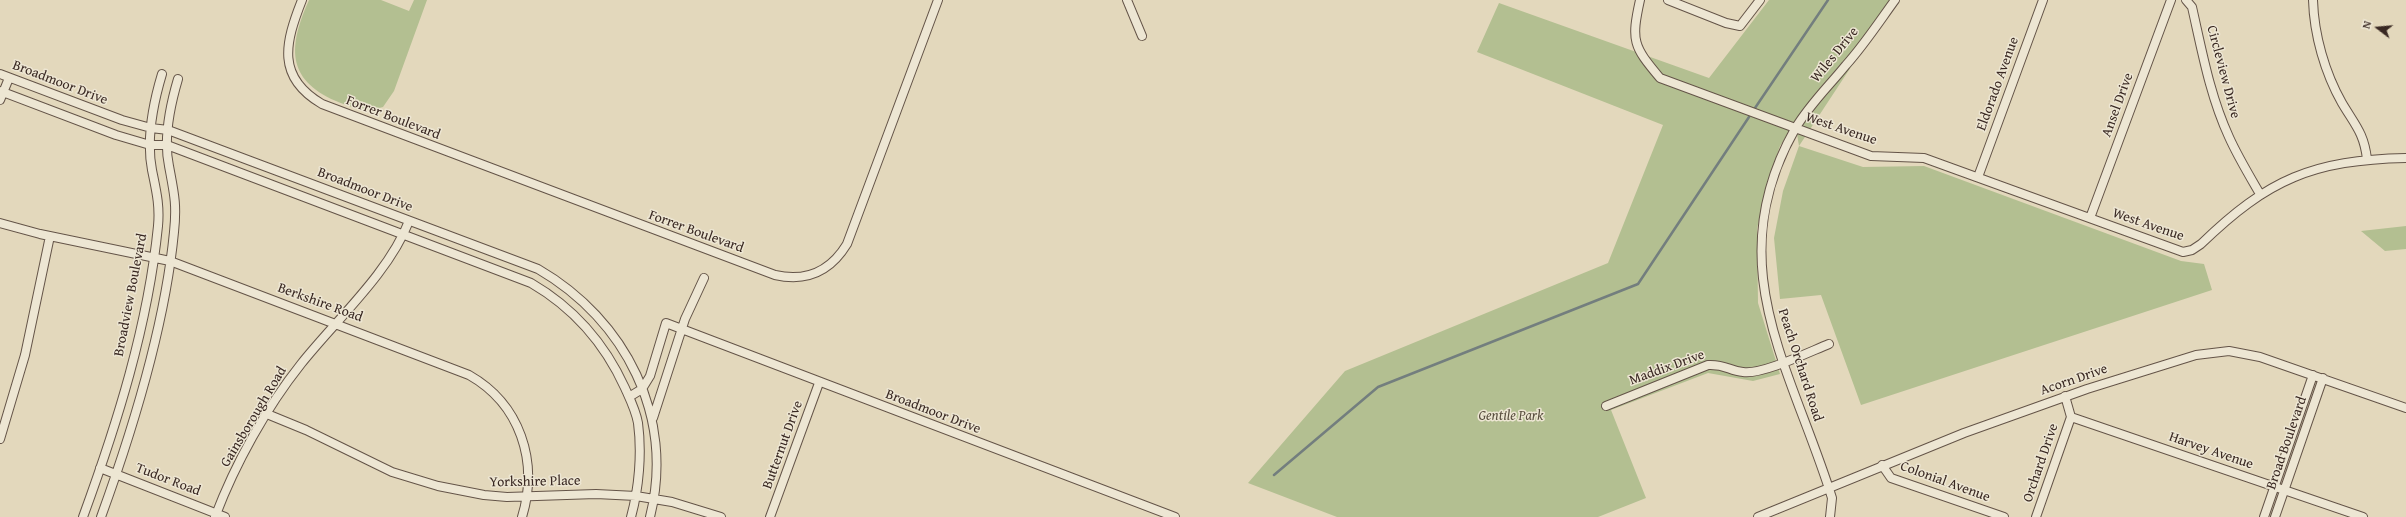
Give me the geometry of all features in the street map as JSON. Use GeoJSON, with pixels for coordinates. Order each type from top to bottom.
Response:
{"type":"FeatureCollection","features":[{"type":"Feature","properties":{"kind":"street","name":"Forrer Boulevard"},"geometry":{"type":"LineString","coordinates":[[302,0],[287,47],[288,63],[294,78],[311,98],[336,110],[775,275],[805,277],[830,265],[847,244],[938,0]]}},
{"type":"Feature","properties":{"kind":"street"},"geometry":{"type":"LineString","coordinates":[[1127,0],[1142,36]]}},
{"type":"Feature","properties":{"kind":"street","name":"West Avenue"},"geometry":{"type":"LineString","coordinates":[[1640,0],[1633,30],[1636,42],[1640,54],[1660,78],[1871,156],[1924,158],[2176,250],[2189,251],[2201,244],[2223,222],[2260,194]]}},
{"type":"Feature","properties":{"kind":"street"},"geometry":{"type":"LineString","coordinates":[[1668,0],[1726,23],[1740,26],[1760,0]]}},
{"type":"Feature","properties":{"kind":"street","name":"Wiles Drive"},"geometry":{"type":"LineString","coordinates":[[1796,128],[1815,101],[1846,65],[1895,0]]}},
{"type":"Feature","properties":{"kind":"street","name":"Eldorado Avenue"},"geometry":{"type":"LineString","coordinates":[[1978,178],[2043,0]]}},
{"type":"Feature","properties":{"kind":"street","name":"Ansel Drive"},"geometry":{"type":"LineString","coordinates":[[2090,218],[2171,0]]}},
{"type":"Feature","properties":{"kind":"street","name":"Circleview Drive"},"geometry":{"type":"LineString","coordinates":[[2186,0],[2192,6],[2204,61],[2228,137],[2260,194]]}},
{"type":"Feature","properties":{"kind":"street"},"geometry":{"type":"LineString","coordinates":[[2313,0],[2324,61],[2343,104],[2363,135],[2367,159]]}},
{"type":"Feature","properties":{"kind":"street","name":"Broadmoor Drive"},"geometry":{"type":"LineString","coordinates":[[0,74],[151,132],[409,221],[538,269],[553,278],[586,305],[605,324],[624,351],[642,388],[656,436],[654,498],[650,517]]}},
{"type":"Feature","properties":{"kind":"street","name":"Broadview Boulevard"},"geometry":{"type":"LineString","coordinates":[[83,517],[100,468],[126,383],[153,258],[160,209],[152,170],[150,145],[162,74]]}},
{"type":"Feature","properties":{"kind":"street"},"geometry":{"type":"LineString","coordinates":[[1,94],[9,78]]}},
{"type":"Feature","properties":{"kind":"street"},"geometry":{"type":"LineString","coordinates":[[101,517],[116,474],[144,380],[170,261],[176,210],[167,137],[178,79]]}},
{"type":"Feature","properties":{"kind":"street","name":"Broadmoor Drive"},"geometry":{"type":"LineString","coordinates":[[1,94],[150,145],[167,137],[404,235],[531,284],[545,291],[571,311],[593,334],[611,359],[629,397],[638,423],[636,496]]}},
{"type":"Feature","properties":{"kind":"street","name":"Peach Orchard Road"},"geometry":{"type":"LineString","coordinates":[[1796,128],[1771,185],[1763,233],[1761,263],[1763,286],[1771,327],[1782,362],[1829,488],[1833,504],[1830,517]]}},
{"type":"Feature","properties":{"kind":"street"},"geometry":{"type":"LineString","coordinates":[[2260,194],[2303,173],[2332,165],[2367,159],[2406,158]]}},
{"type":"Feature","properties":{"kind":"street","name":"Gainsborough Road"},"geometry":{"type":"LineString","coordinates":[[216,515],[240,464],[267,414],[300,365],[377,274],[404,235],[409,221]]}},
{"type":"Feature","properties":{"kind":"street","name":"Berkshire Road"},"geometry":{"type":"LineString","coordinates":[[0,223],[50,236],[134,252],[153,258],[170,261],[335,323],[469,375],[480,381],[498,397],[516,421],[526,449],[529,478],[527,497],[522,517]]}},
{"type":"Feature","properties":{"kind":"street"},"geometry":{"type":"LineString","coordinates":[[0,439],[25,355],[50,236]]}},
{"type":"Feature","properties":{"kind":"street"},"geometry":{"type":"LineString","coordinates":[[652,418],[682,330],[704,278]]}},
{"type":"Feature","properties":{"kind":"street","name":"Broadmoor Drive"},"geometry":{"type":"LineString","coordinates":[[642,388],[650,376],[666,323],[819,383],[1175,517]]}},
{"type":"Feature","properties":{"kind":"street","name":"Maddix Drive"},"geometry":{"type":"LineString","coordinates":[[1606,406],[1708,365],[1721,364],[1743,372],[1758,372],[1829,344]]}},
{"type":"Feature","properties":{"kind":"street","name":"Acorn Drive"},"geometry":{"type":"LineString","coordinates":[[1758,517],[1882,466],[2065,396],[2145,370],[2213,352],[2244,353],[2323,378],[2406,408]]}},
{"type":"Feature","properties":{"kind":"street","name":"Broad Boulevard"},"geometry":{"type":"LineString","coordinates":[[2264,517],[2313,375]]}},
{"type":"Feature","properties":{"kind":"street","name":"Broad Boulevard"},"geometry":{"type":"LineString","coordinates":[[2275,517],[2323,378]]}},
{"type":"Feature","properties":{"kind":"street","name":"Butternut Drive"},"geometry":{"type":"LineString","coordinates":[[770,517],[819,383]]}},
{"type":"Feature","properties":{"kind":"street"},"geometry":{"type":"LineString","coordinates":[[629,397],[642,388]]}},
{"type":"Feature","properties":{"kind":"street"},"geometry":{"type":"LineString","coordinates":[[2065,396],[2071,417]]}},
{"type":"Feature","properties":{"kind":"street","name":"Yorkshire Place"},"geometry":{"type":"LineString","coordinates":[[267,414],[306,430],[392,472],[415,480],[484,496],[527,497],[596,494],[636,496],[654,498],[721,517]]}},
{"type":"Feature","properties":{"kind":"street","name":"Harvey Avenue"},"geometry":{"type":"LineString","coordinates":[[2071,417],[2363,517]]}},
{"type":"Feature","properties":{"kind":"street","name":"Orchard Drive"},"geometry":{"type":"LineString","coordinates":[[2036,517],[2071,417]]}},
{"type":"Feature","properties":{"kind":"street","name":"Colonial Avenue"},"geometry":{"type":"LineString","coordinates":[[1882,466],[1891,478],[2004,517]]}},
{"type":"Feature","properties":{"kind":"street","name":"Tudor Road"},"geometry":{"type":"LineString","coordinates":[[100,468],[216,515],[226,517]]}},
{"type":"Feature","properties":{"kind":"street"},"geometry":{"type":"LineString","coordinates":[[631,517],[636,496]]}},
{"type":"Feature","properties":{"kind":"green space"},"geometry":{"type":"Polygon","coordinates":[[[309,0],[381,0],[409,11],[414,0],[427,0],[394,91],[383,107],[365,109],[348,106],[319,92],[307,82],[300,71],[296,59],[295,46],[302,16],[309,0]]]}},
{"type":"Feature","properties":{"kind":"green space","name":"Gentile Park"},"geometry":{"type":"Polygon","coordinates":[[[1769,0],[1895,0],[1799,146],[1796,128],[1790,130],[1780,146],[1767,184],[1757,229],[1758,303],[1780,374],[1753,381],[1708,373],[1611,410],[1646,498],[1598,517],[1337,517],[1248,483],[1345,371],[1608,263],[1663,125],[1477,52],[1499,3],[1709,78],[1769,0]]]}},
{"type":"Feature","properties":{"kind":"green space"},"geometry":{"type":"Polygon","coordinates":[[[1799,146],[1863,167],[1924,166],[2181,261],[2204,264],[2212,290],[1861,405],[1821,295],[1780,299],[1774,238],[1783,191],[1799,146]]]}},
{"type":"Feature","properties":{"kind":"green space"},"geometry":{"type":"Polygon","coordinates":[[[2406,226],[2406,249],[2385,251],[2361,231],[2406,226]]]}},
{"type":"Feature","properties":{"kind":"waterway"},"geometry":{"type":"LineString","coordinates":[[1755,108],[1828,0]]}},
{"type":"Feature","properties":{"kind":"waterway"},"geometry":{"type":"LineString","coordinates":[[1274,475],[1378,387],[1638,284],[1749,117]]}}]}
